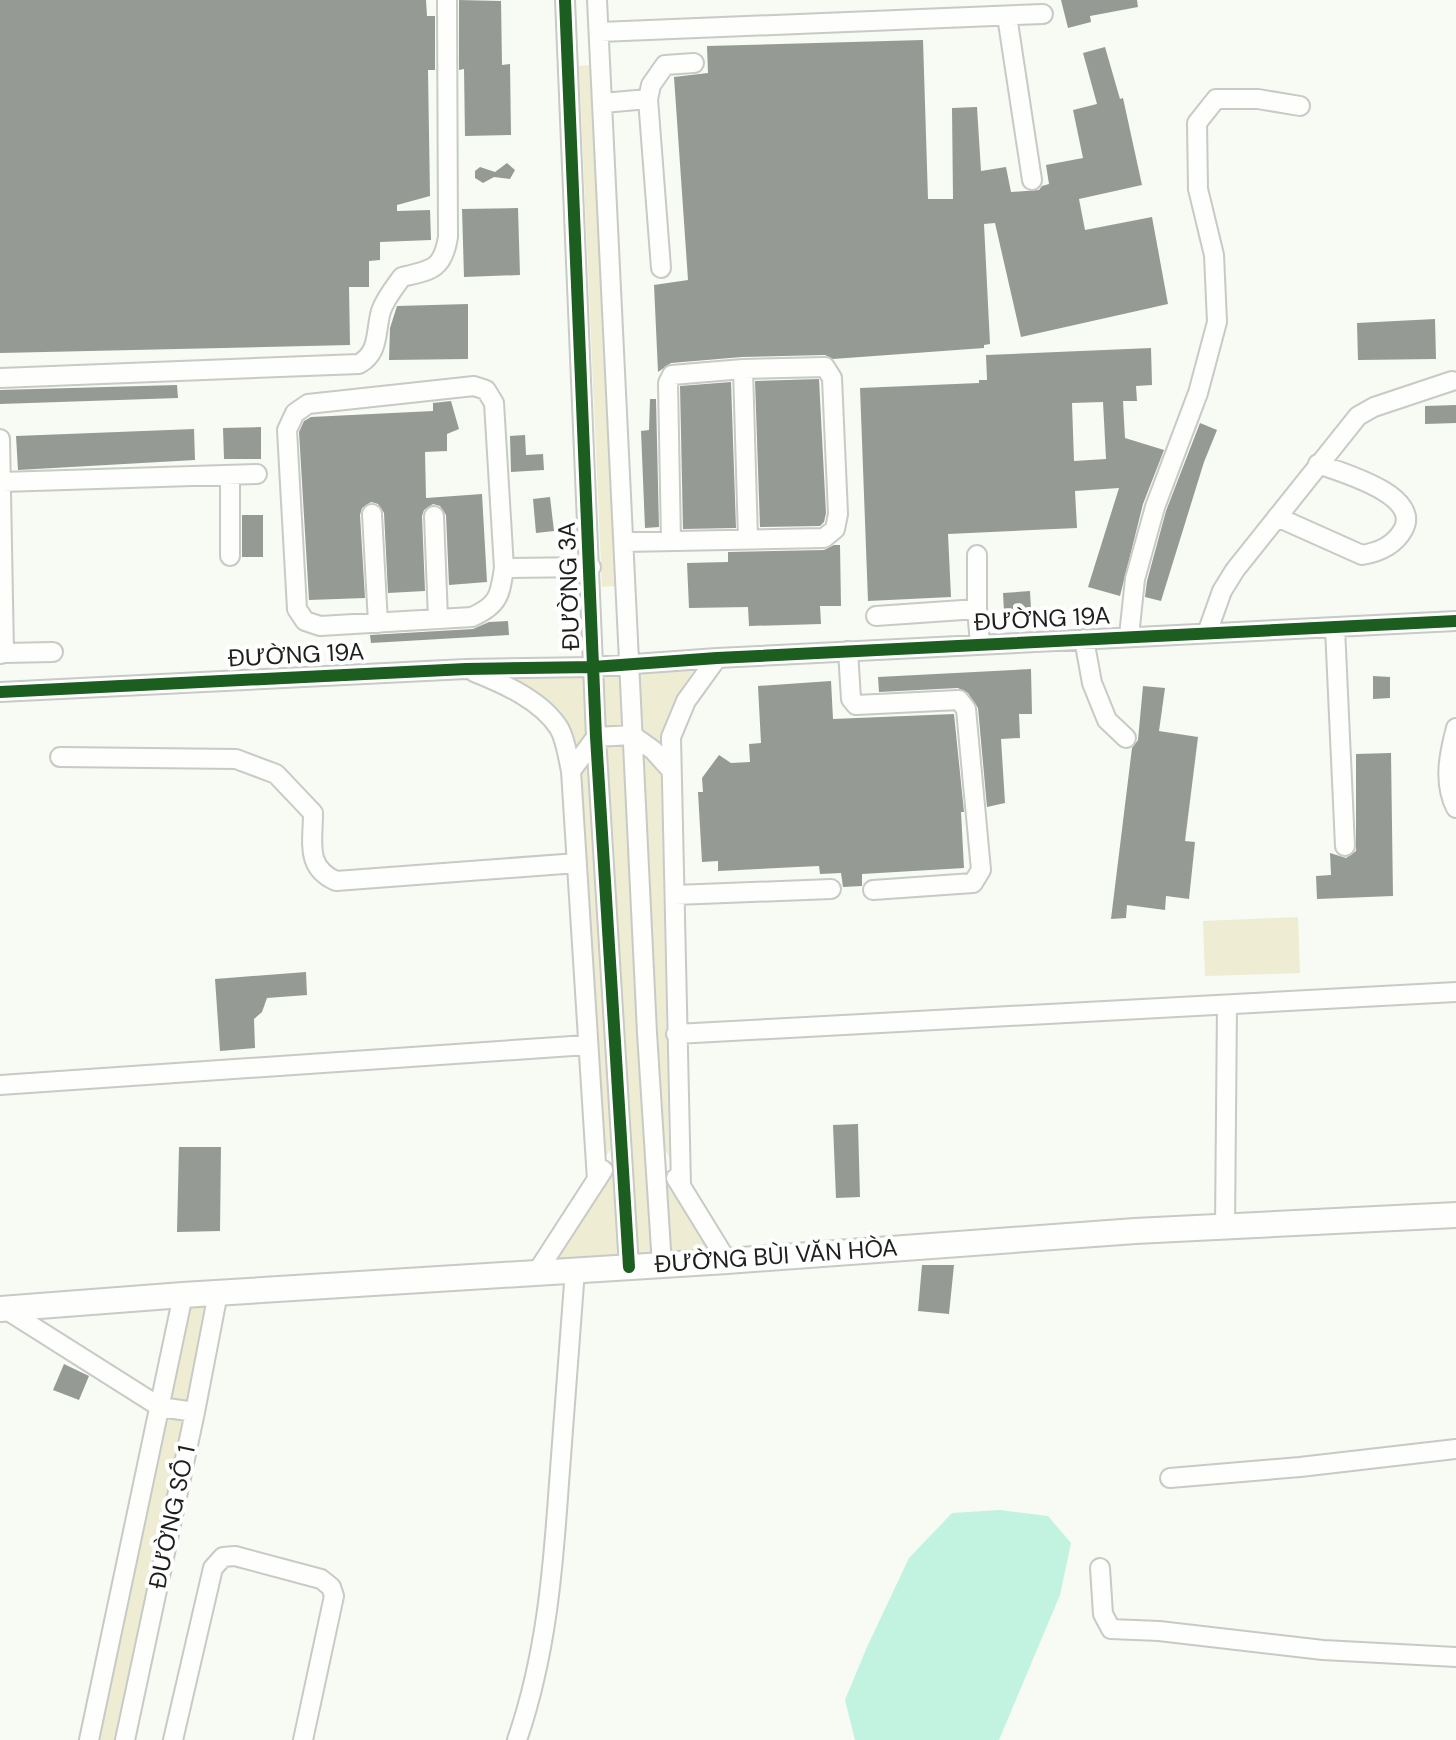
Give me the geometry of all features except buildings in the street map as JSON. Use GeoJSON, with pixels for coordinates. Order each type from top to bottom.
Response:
{"type":"FeatureCollection","features":[{"type":"Feature","properties":{"kind":"main road","name":"ĐƯỜNG BÙI VĂN HÒA"},"geometry":{"type":"LineString","coordinates":[[2,1309],[1135,1231],[1456,1215]]}},
{"type":"Feature","properties":{"kind":"street"},"geometry":{"type":"LineString","coordinates":[[0,378],[343,365],[359,364],[367,359],[375,348],[386,300],[402,277],[440,264],[445,253],[448,237],[447,0]]}},
{"type":"Feature","properties":{"kind":"street","name":"ĐƯỜNG 3A"},"geometry":{"type":"LineString","coordinates":[[565,0],[596,737],[629,1267]]}},
{"type":"Feature","properties":{"kind":"street"},"geometry":{"type":"LineString","coordinates":[[597,0],[632,735],[662,1265]]}},
{"type":"Feature","properties":{"kind":"street"},"geometry":{"type":"LineString","coordinates":[[600,32],[1043,14]]}},
{"type":"Feature","properties":{"kind":"street"},"geometry":{"type":"LineString","coordinates":[[1007,16],[1032,180]]}},
{"type":"Feature","properties":{"kind":"street"},"geometry":{"type":"LineString","coordinates":[[661,268],[648,99],[651,85],[665,65],[694,63]]}},
{"type":"Feature","properties":{"kind":"street"},"geometry":{"type":"LineString","coordinates":[[603,103],[648,99]]}},
{"type":"Feature","properties":{"kind":"street"},"geometry":{"type":"LineString","coordinates":[[1129,636],[1135,579],[1155,507],[1198,393],[1217,322],[1214,255],[1198,189],[1197,123],[1216,99],[1258,99],[1300,106]]}},
{"type":"Feature","properties":{"kind":"street"},"geometry":{"type":"LineString","coordinates":[[624,542],[824,538],[835,529],[838,514],[831,373],[825,367],[672,375],[668,383],[671,541]]}},
{"type":"Feature","properties":{"kind":"street"},"geometry":{"type":"LineString","coordinates":[[743,369],[748,539]]}},
{"type":"Feature","properties":{"kind":"street"},"geometry":{"type":"LineString","coordinates":[[1207,633],[1222,591],[1358,416],[1374,407],[1452,381]]}},
{"type":"Feature","properties":{"kind":"street"},"geometry":{"type":"LineString","coordinates":[[474,386],[486,390],[494,403],[504,568],[499,596],[487,610],[472,617],[320,626],[305,621],[297,609],[287,430],[295,413],[308,404],[474,386]]}},
{"type":"Feature","properties":{"kind":"street"},"geometry":{"type":"LineString","coordinates":[[0,439],[2,654],[53,652]]}},
{"type":"Feature","properties":{"kind":"street"},"geometry":{"type":"LineString","coordinates":[[1277,517],[1362,555],[1393,545],[1405,527],[1405,514],[1396,500],[1380,488],[1318,464]]}},
{"type":"Feature","properties":{"kind":"street"},"geometry":{"type":"LineString","coordinates":[[2,482],[257,474]]}},
{"type":"Feature","properties":{"kind":"street"},"geometry":{"type":"LineString","coordinates":[[230,475],[230,556]]}},
{"type":"Feature","properties":{"kind":"street"},"geometry":{"type":"LineString","coordinates":[[372,514],[378,623]]}},
{"type":"Feature","properties":{"kind":"street"},"geometry":{"type":"LineString","coordinates":[[434,516],[438,619]]}},
{"type":"Feature","properties":{"kind":"street"},"geometry":{"type":"LineString","coordinates":[[977,555],[980,644]]}},
{"type":"Feature","properties":{"kind":"street"},"geometry":{"type":"LineString","coordinates":[[504,568],[591,567]]}},
{"type":"Feature","properties":{"kind":"street"},"geometry":{"type":"LineString","coordinates":[[876,616],[977,609]]}},
{"type":"Feature","properties":{"kind":"street","name":"ĐƯỜNG 19A"},"geometry":{"type":"LineString","coordinates":[[0,692],[466,669],[593,667],[1129,636],[1456,621]]}},
{"type":"Feature","properties":{"kind":"street"},"geometry":{"type":"LineString","coordinates":[[1335,628],[1345,846]]}},
{"type":"Feature","properties":{"kind":"street"},"geometry":{"type":"LineString","coordinates":[[1084,639],[1092,683],[1107,720],[1126,738]]}},
{"type":"Feature","properties":{"kind":"street"},"geometry":{"type":"LineString","coordinates":[[848,651],[851,699],[856,705],[959,700],[966,709],[981,870],[978,878],[973,883],[873,890]]}},
{"type":"Feature","properties":{"kind":"street"},"geometry":{"type":"LineString","coordinates":[[681,1186],[671,737],[686,701],[717,658]]}},
{"type":"Feature","properties":{"kind":"street"},"geometry":{"type":"LineString","coordinates":[[466,669],[503,684],[537,706],[559,729],[571,771],[597,1180]]}},
{"type":"Feature","properties":{"kind":"street"},"geometry":{"type":"LineString","coordinates":[[1456,728],[1448,784],[1456,808]]}},
{"type":"Feature","properties":{"kind":"street"},"geometry":{"type":"LineString","coordinates":[[571,771],[596,737],[632,735],[653,750],[671,770]]}},
{"type":"Feature","properties":{"kind":"street"},"geometry":{"type":"LineString","coordinates":[[60,757],[236,759],[276,774],[313,813],[313,862],[321,874],[336,881],[577,863]]}},
{"type":"Feature","properties":{"kind":"street"},"geometry":{"type":"LineString","coordinates":[[675,895],[831,889]]}},
{"type":"Feature","properties":{"kind":"street"},"geometry":{"type":"LineString","coordinates":[[676,1034],[1456,992]]}},
{"type":"Feature","properties":{"kind":"street"},"geometry":{"type":"LineString","coordinates":[[1225,1226],[1227,1005]]}},
{"type":"Feature","properties":{"kind":"street"},"geometry":{"type":"LineString","coordinates":[[0,1085],[587,1045]]}},
{"type":"Feature","properties":{"kind":"street"},"geometry":{"type":"LineString","coordinates":[[653,1142],[727,1261]]}},
{"type":"Feature","properties":{"kind":"street"},"geometry":{"type":"LineString","coordinates":[[537,1272],[621,1145]]}},
{"type":"Feature","properties":{"kind":"street"},"geometry":{"type":"LineString","coordinates":[[517,1740],[531,1700],[546,1631],[575,1270]]}},
{"type":"Feature","properties":{"kind":"street","name":"ĐƯỜNG SỐ 1"},"geometry":{"type":"LineString","coordinates":[[125,1740],[218,1293]]}},
{"type":"Feature","properties":{"kind":"street","name":"ĐƯỜNG SỐ 1"},"geometry":{"type":"LineString","coordinates":[[89,1740],[183,1295]]}},
{"type":"Feature","properties":{"kind":"street"},"geometry":{"type":"LineString","coordinates":[[2,1309],[160,1407],[195,1412]]}},
{"type":"Feature","properties":{"kind":"street"},"geometry":{"type":"LineString","coordinates":[[1170,1478],[1314,1466],[1456,1449]]}},
{"type":"Feature","properties":{"kind":"street"},"geometry":{"type":"LineString","coordinates":[[173,1740],[213,1568],[223,1557],[235,1556],[321,1579],[331,1587],[334,1596],[303,1740]]}},
{"type":"Feature","properties":{"kind":"street"},"geometry":{"type":"LineString","coordinates":[[1100,1568],[1103,1614],[1111,1629],[1159,1631],[1323,1650],[1456,1657]]}},
{"type":"Feature","properties":{"kind":"shaded area"},"geometry":{"type":"Polygon","coordinates":[[[592,65],[616,586],[602,587],[579,66],[592,65]]]}},
{"type":"Feature","properties":{"kind":"shaded area"},"geometry":{"type":"Polygon","coordinates":[[[700,661],[668,714],[662,750],[643,735],[639,663],[700,661]]]}},
{"type":"Feature","properties":{"kind":"shaded area"},"geometry":{"type":"Polygon","coordinates":[[[619,664],[622,730],[606,731],[603,665],[619,664]]]}},
{"type":"Feature","properties":{"kind":"shaded area"},"geometry":{"type":"Polygon","coordinates":[[[583,667],[587,741],[577,754],[569,724],[547,700],[508,674],[583,667]]]}},
{"type":"Feature","properties":{"kind":"shaded area"},"geometry":{"type":"Polygon","coordinates":[[[622,741],[651,1255],[639,1255],[607,743],[622,741]]]}},
{"type":"Feature","properties":{"kind":"shaded area"},"geometry":{"type":"Polygon","coordinates":[[[643,750],[661,768],[669,1157],[664,1147],[643,750]]]}},
{"type":"Feature","properties":{"kind":"shaded area"},"geometry":{"type":"Polygon","coordinates":[[[588,759],[611,1149],[605,1157],[581,768],[588,759]]]}},
{"type":"Feature","properties":{"kind":"shaded area"},"geometry":{"type":"Polygon","coordinates":[[[1298,917],[1300,973],[1205,976],[1203,921],[1298,917]]]}},
{"type":"Feature","properties":{"kind":"shaded area"},"geometry":{"type":"Polygon","coordinates":[[[612,1168],[618,1257],[556,1261],[606,1184],[606,1176],[612,1168]]]}},
{"type":"Feature","properties":{"kind":"shaded area"},"geometry":{"type":"Polygon","coordinates":[[[665,1173],[672,1192],[709,1251],[672,1254],[665,1173]]]}},
{"type":"Feature","properties":{"kind":"shaded area"},"geometry":{"type":"Polygon","coordinates":[[[209,1303],[190,1405],[168,1402],[187,1304],[209,1303]]]}},
{"type":"Feature","properties":{"kind":"shaded area"},"geometry":{"type":"Polygon","coordinates":[[[165,1414],[187,1417],[118,1740],[96,1740],[165,1414]]]}},
{"type":"Feature","properties":{"kind":"shaded area"},"geometry":{"type":"Polygon","coordinates":[[[1000,1510],[1048,1516],[1071,1543],[1060,1595],[999,1740],[855,1740],[845,1700],[909,1558],[952,1513],[1000,1510]]]}},
{"type":"Feature","properties":{"kind":"cycle path"},"geometry":{"type":"LineString","coordinates":[[565,0],[596,737],[629,1267]]}},
{"type":"Feature","properties":{"kind":"cycle path"},"geometry":{"type":"LineString","coordinates":[[0,692],[466,669],[593,667],[1456,621]]}}]}
